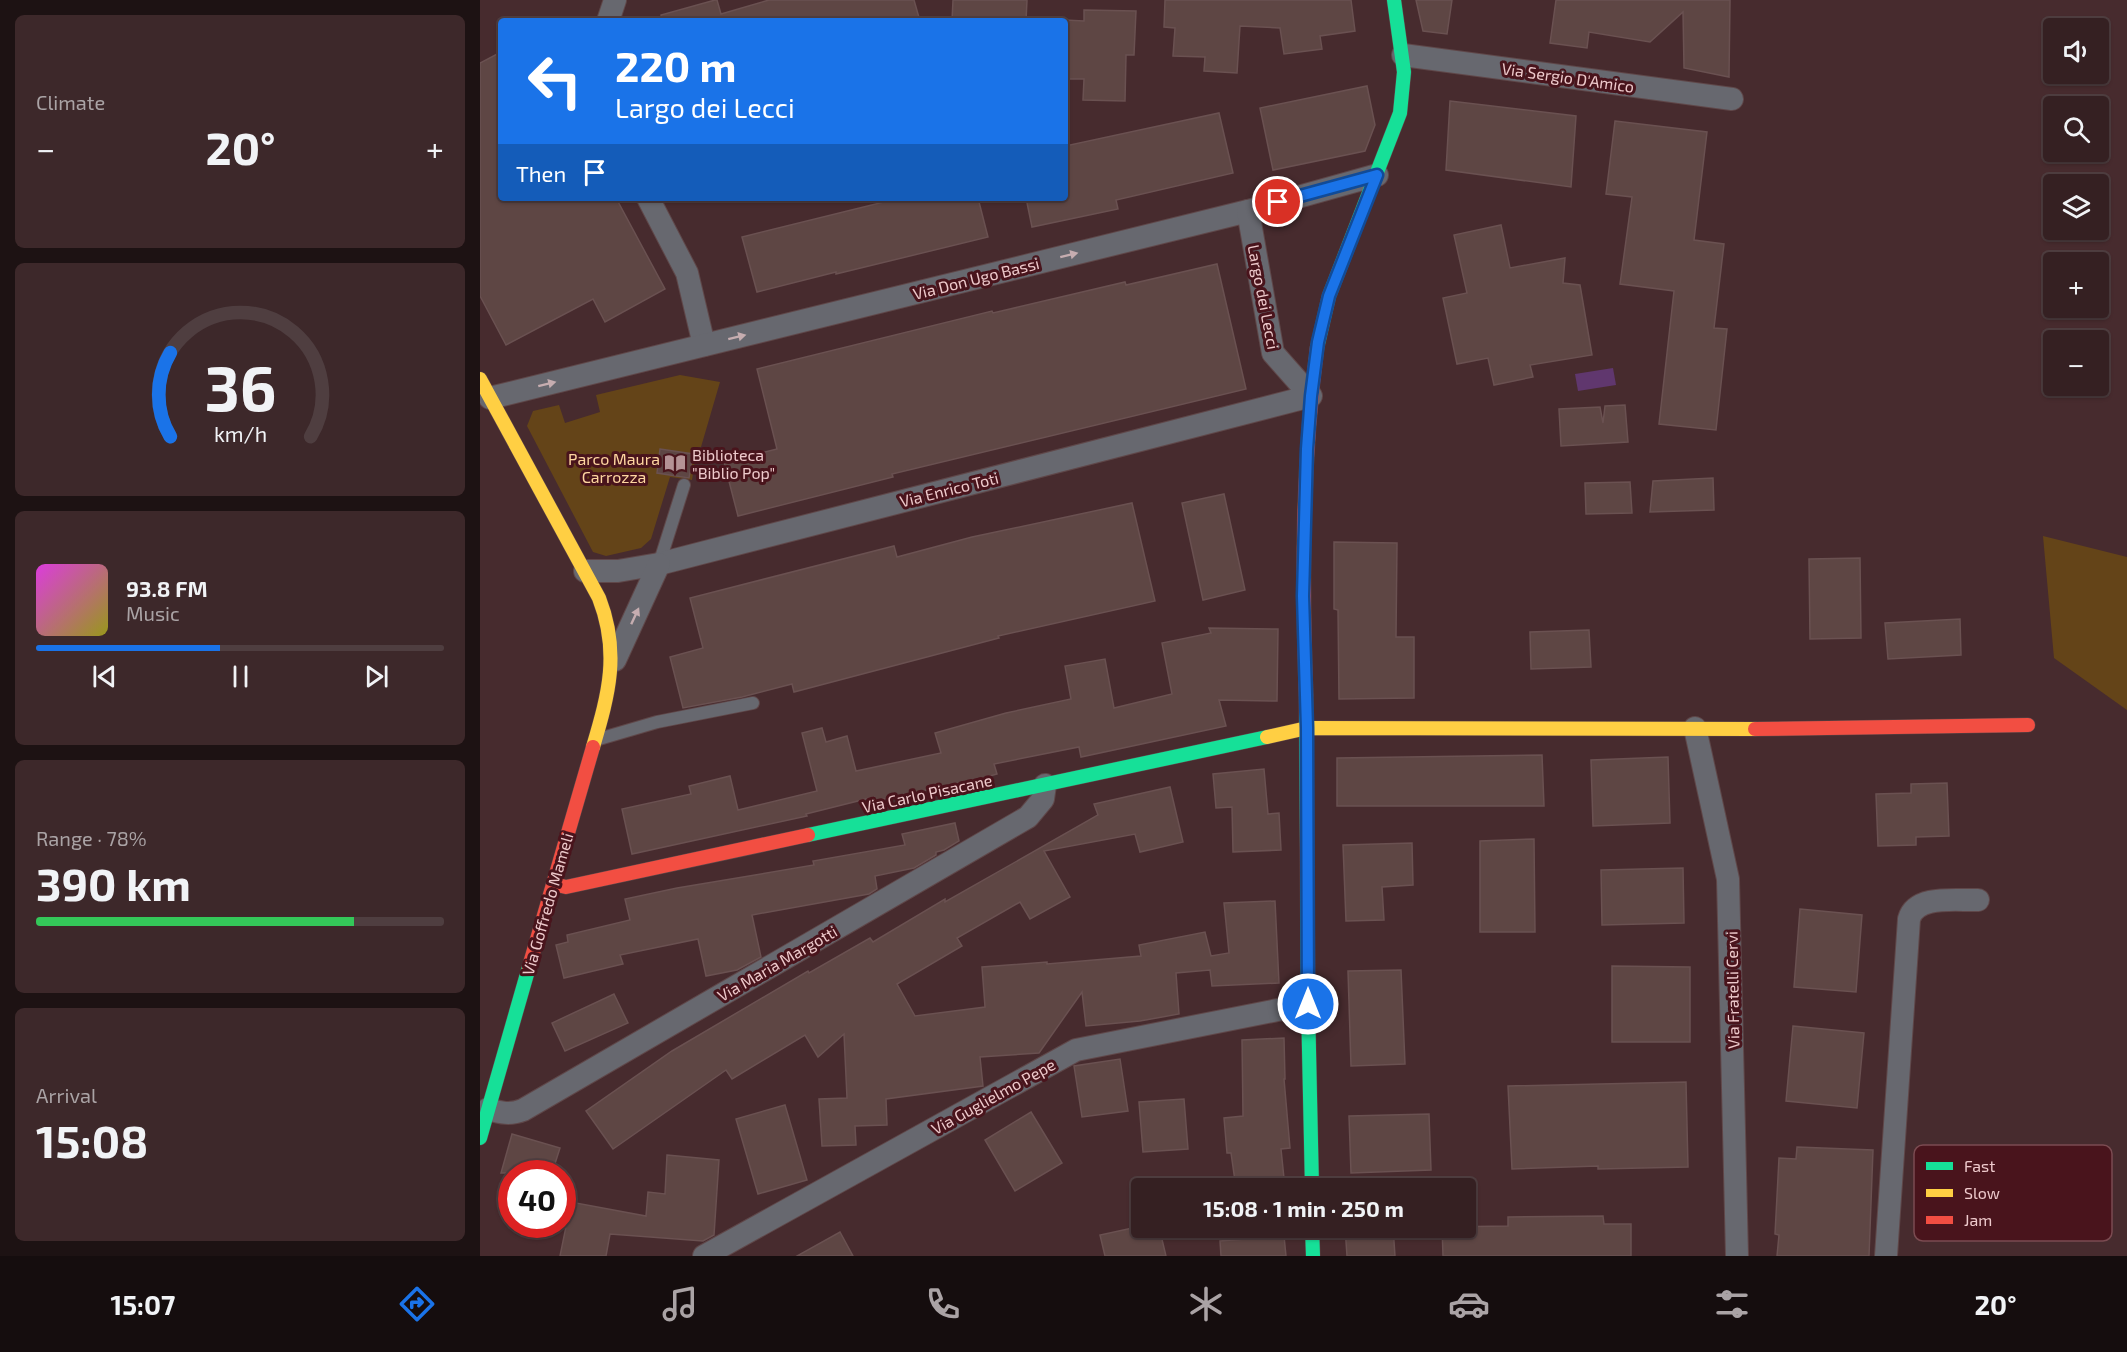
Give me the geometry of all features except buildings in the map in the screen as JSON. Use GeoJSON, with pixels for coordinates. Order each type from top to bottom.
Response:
{"type":"FeatureCollection","features":[{"type":"Feature","properties":{"kind":"street"},"geometry":{"type":"LineString","coordinates":[[609,18],[615,0]]}},
{"type":"Feature","properties":{"kind":"street"},"geometry":{"type":"LineString","coordinates":[[1312,1178],[1308,1004],[1307,728],[1303,596],[1307,449],[1318,342],[1329,296],[1400,113],[1404,81],[1403,55],[1394,0]]}},
{"type":"Feature","properties":{"kind":"street","name":"Via Sergio D'Amico"},"geometry":{"type":"LineString","coordinates":[[1403,55],[1732,99]]}},
{"type":"Feature","properties":{"kind":"street"},"geometry":{"type":"LineString","coordinates":[[1248,211],[1377,175]]}},
{"type":"Feature","properties":{"kind":"street"},"geometry":{"type":"LineString","coordinates":[[650,201],[687,273],[704,345]]}},
{"type":"Feature","properties":{"kind":"street","name":"Via Don Ugo Bassi"},"geometry":{"type":"LineString","coordinates":[[485,389],[704,345],[1248,211]]}},
{"type":"Feature","properties":{"kind":"street","name":"Largo dei Lecci"},"geometry":{"type":"LineString","coordinates":[[1248,211],[1273,353],[1311,396]]}},
{"type":"Feature","properties":{"kind":"street","name":"Via Goffredo Mameli"},"geometry":{"type":"LineString","coordinates":[[480,1138],[595,740],[608,691],[612,648],[610,625],[599,597],[485,389]]}},
{"type":"Feature","properties":{"kind":"street","name":"Via Enrico Toti"},"geometry":{"type":"LineString","coordinates":[[585,571],[618,571],[660,564],[1311,396]]}},
{"type":"Feature","properties":{"kind":"street","name":"Via Goffredo Mameli"},"geometry":{"type":"LineString","coordinates":[[611,669],[660,564]]}},
{"type":"Feature","properties":{"kind":"street"},"geometry":{"type":"LineString","coordinates":[[1307,728],[2028,725]]}},
{"type":"Feature","properties":{"kind":"street","name":"Via Carlo Pisacane"},"geometry":{"type":"LineString","coordinates":[[553,884],[566,887],[1307,728]]}},
{"type":"Feature","properties":{"kind":"street","name":"Via Fratelli Cervi"},"geometry":{"type":"LineString","coordinates":[[1695,728],[1728,879],[1737,1256]]}},
{"type":"Feature","properties":{"kind":"street","name":"Via Maria Margotti"},"geometry":{"type":"LineString","coordinates":[[488,1109],[504,1113],[523,1110],[977,847],[1031,815],[1043,799],[1045,785]]}},
{"type":"Feature","properties":{"kind":"street"},"geometry":{"type":"LineString","coordinates":[[1886,1256],[1909,919],[1913,909],[1927,901],[1978,900]]}},
{"type":"Feature","properties":{"kind":"street","name":"Via Guglielmo Pepe"},"geometry":{"type":"LineString","coordinates":[[704,1256],[1076,1050],[1308,1004]]}},
{"type":"Feature","properties":{"kind":"street"},"geometry":{"type":"LineString","coordinates":[[1312,1238],[1312,1256]]}},
{"type":"Feature","properties":{"kind":"lane"},"geometry":{"type":"LineString","coordinates":[[660,564],[684,485]]}},
{"type":"Feature","properties":{"kind":"lane"},"geometry":{"type":"LineString","coordinates":[[595,740],[657,722],[753,703]]}},
{"type":"Feature","properties":{"kind":"green space","name":"Parco Maura Carrozza"},"geometry":{"type":"Polygon","coordinates":[[[680,375],[720,382],[701,447],[697,447],[692,480],[670,477],[651,539],[641,548],[606,556],[593,552],[527,426],[533,411],[559,405],[565,423],[600,412],[596,395],[680,375]]]}},
{"type":"Feature","properties":{"kind":"green space"},"geometry":{"type":"Polygon","coordinates":[[[2043,536],[2127,557],[2127,710],[2054,658],[2043,536]]]}},
{"type":"Feature","properties":{"kind":"shaded area"},"geometry":{"type":"Polygon","coordinates":[[[1613,368],[1616,385],[1578,391],[1575,374],[1613,368]]]}},
{"type":"Feature","properties":{"kind":"traffic: fast"},"geometry":{"type":"LineString","coordinates":[[1317,348],[1329,296],[1400,113],[1404,72],[1394,0]]}},
{"type":"Feature","properties":{"kind":"traffic: fast"},"geometry":{"type":"LineString","coordinates":[[1306,695],[1312,1178]]}},
{"type":"Feature","properties":{"kind":"traffic: fast"},"geometry":{"type":"LineString","coordinates":[[808,835],[1267,737]]}},
{"type":"Feature","properties":{"kind":"traffic: fast"},"geometry":{"type":"LineString","coordinates":[[480,1138],[529,967]]}},
{"type":"Feature","properties":{"kind":"traffic: fast"},"geometry":{"type":"LineString","coordinates":[[1312,1238],[1313,1256]]}},
{"type":"Feature","properties":{"kind":"traffic: slow"},"geometry":{"type":"LineString","coordinates":[[480,379],[599,598],[609,636],[611,655],[604,709],[593,747]]}},
{"type":"Feature","properties":{"kind":"traffic: slow"},"geometry":{"type":"LineString","coordinates":[[1267,737],[1307,728],[1755,729]]}},
{"type":"Feature","properties":{"kind":"traffic: jam"},"geometry":{"type":"LineString","coordinates":[[1306,695],[1304,521],[1308,434],[1317,348]]}},
{"type":"Feature","properties":{"kind":"traffic: jam"},"geometry":{"type":"LineString","coordinates":[[1755,729],[2028,725]]}},
{"type":"Feature","properties":{"kind":"traffic: jam"},"geometry":{"type":"LineString","coordinates":[[529,967],[593,747]]}},
{"type":"Feature","properties":{"kind":"traffic: jam"},"geometry":{"type":"LineString","coordinates":[[553,884],[566,887],[808,835]]}},
{"type":"Feature","properties":{"kind":"place","name":"Biblioteca \"Biblio Pop\""},"geometry":{"type":"Point","coordinates":[675,463]}},
{"type":"Feature","properties":{"kind":"route"},"geometry":{"type":"LineString","coordinates":[[1278,202],[1377,175],[1329,296],[1318,342],[1311,396],[1307,449],[1303,596],[1307,728],[1308,1004]]}}]}
